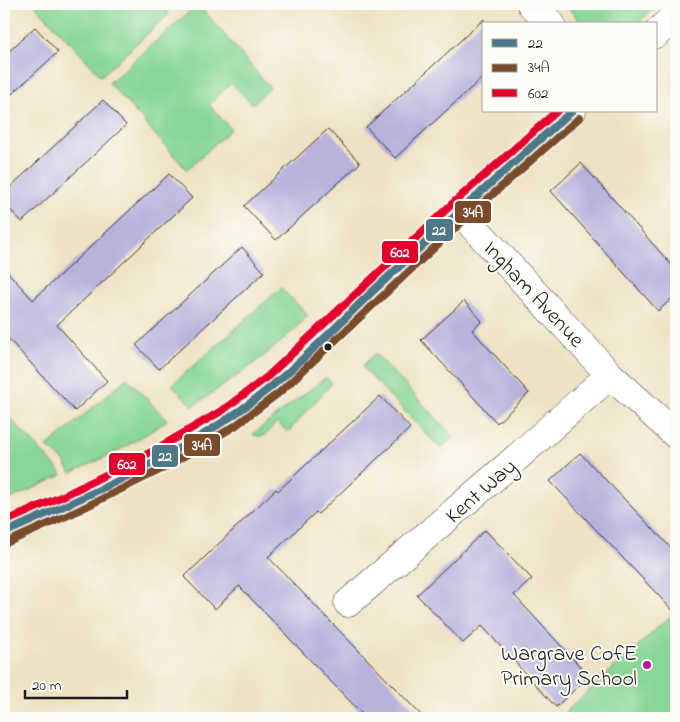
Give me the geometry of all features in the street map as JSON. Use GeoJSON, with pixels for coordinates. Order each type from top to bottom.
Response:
{"type":"FeatureCollection","features":[{"type":"Feature","properties":{"kind":"street"},"geometry":{"type":"LineString","coordinates":[[531,4],[549,22]]}},
{"type":"Feature","properties":{"kind":"street"},"geometry":{"type":"LineString","coordinates":[[658,32],[676,16]]}},
{"type":"Feature","properties":{"kind":"street"},"geometry":{"type":"LineString","coordinates":[[4,533],[69,504],[158,460],[228,418],[273,385],[425,245],[459,211],[571,112]]}},
{"type":"Feature","properties":{"kind":"street","name":"Ingham Avenue"},"geometry":{"type":"LineString","coordinates":[[459,211],[610,375],[676,435]]}},
{"type":"Feature","properties":{"kind":"street","name":"Kent Way"},"geometry":{"type":"LineString","coordinates":[[348,603],[500,473],[610,375]]}},
{"type":"Feature","properties":{"kind":"green space"},"geometry":{"type":"Polygon","coordinates":[[[34,4],[160,4],[169,14],[101,76],[34,4]]]}},
{"type":"Feature","properties":{"kind":"green space"},"geometry":{"type":"Polygon","coordinates":[[[198,4],[270,88],[252,104],[231,83],[209,105],[231,129],[187,170],[109,83],[198,4]]]}},
{"type":"Feature","properties":{"kind":"green space"},"geometry":{"type":"Polygon","coordinates":[[[565,4],[659,4],[639,22],[583,22],[565,4]]]}},
{"type":"Feature","properties":{"kind":"green space"},"geometry":{"type":"Polygon","coordinates":[[[281,288],[308,315],[282,341],[239,375],[193,406],[172,385],[281,288]]]}},
{"type":"Feature","properties":{"kind":"green space"},"geometry":{"type":"Polygon","coordinates":[[[375,353],[452,435],[454,438],[452,440],[440,448],[362,367],[375,353]]]}},
{"type":"Feature","properties":{"kind":"green space"},"geometry":{"type":"Polygon","coordinates":[[[326,377],[332,383],[288,432],[277,422],[265,435],[258,436],[253,434],[326,377]]]}},
{"type":"Feature","properties":{"kind":"green space"},"geometry":{"type":"Polygon","coordinates":[[[127,378],[167,420],[120,449],[71,473],[64,461],[47,447],[127,378]]]}},
{"type":"Feature","properties":{"kind":"green space"},"geometry":{"type":"Polygon","coordinates":[[[4,412],[62,475],[4,502],[4,412]]]}},
{"type":"Feature","properties":{"kind":"green space","name":"Wargrave CofE Primary School"},"geometry":{"type":"Polygon","coordinates":[[[676,611],[676,718],[559,718],[676,611]]]}},
{"type":"Feature","properties":{"kind":"building"},"geometry":{"type":"Polygon","coordinates":[[[484,19],[484,22],[482,22],[482,78],[395,158],[366,127],[484,19]]]}},
{"type":"Feature","properties":{"kind":"building"},"geometry":{"type":"Polygon","coordinates":[[[35,27],[58,52],[4,101],[4,56],[35,27]]]}},
{"type":"Feature","properties":{"kind":"building"},"geometry":{"type":"Polygon","coordinates":[[[103,100],[126,125],[22,222],[4,203],[4,193],[103,100]]]}},
{"type":"Feature","properties":{"kind":"building"},"geometry":{"type":"Polygon","coordinates":[[[328,129],[360,163],[276,240],[244,206],[328,129]]]}},
{"type":"Feature","properties":{"kind":"building"},"geometry":{"type":"Polygon","coordinates":[[[581,163],[676,270],[676,295],[658,311],[551,191],[581,163]]]}},
{"type":"Feature","properties":{"kind":"building"},"geometry":{"type":"Polygon","coordinates":[[[169,174],[192,198],[57,325],[107,381],[75,411],[4,334],[4,268],[33,300],[169,174]]]}},
{"type":"Feature","properties":{"kind":"building"},"geometry":{"type":"Polygon","coordinates":[[[242,247],[264,272],[159,369],[136,345],[242,247]]]}},
{"type":"Feature","properties":{"kind":"building"},"geometry":{"type":"Polygon","coordinates":[[[464,301],[482,321],[472,330],[529,393],[497,423],[421,340],[464,301]]]}},
{"type":"Feature","properties":{"kind":"building"},"geometry":{"type":"Polygon","coordinates":[[[380,396],[410,428],[318,514],[316,512],[268,557],[424,718],[366,718],[239,586],[215,609],[184,577],[276,489],[278,491],[380,396]]]}},
{"type":"Feature","properties":{"kind":"building"},"geometry":{"type":"Polygon","coordinates":[[[580,453],[676,553],[676,614],[550,481],[580,453]]]}},
{"type":"Feature","properties":{"kind":"building"},"geometry":{"type":"Polygon","coordinates":[[[485,530],[532,579],[514,595],[589,676],[556,707],[482,626],[463,643],[417,595],[485,530]]]}},
{"type":"Feature","properties":{"kind":"transit line","name":"602"},"geometry":{"type":"LineString","coordinates":[[4,522],[65,495],[153,451],[223,410],[267,377],[452,204],[556,112]]}},
{"type":"Feature","properties":{"kind":"transit line","name":"22"},"geometry":{"type":"LineString","coordinates":[[4,533],[147,466],[202,435],[249,404],[304,358],[373,291],[571,112]]}},
{"type":"Feature","properties":{"kind":"transit line","name":"34A"},"geometry":{"type":"LineString","coordinates":[[8,542],[73,513],[162,469],[235,426],[280,392],[466,218],[579,118]]}},
{"type":"Feature","properties":{"kind":"place","name":"Wargrave CofE Primary School"},"geometry":{"type":"Point","coordinates":[647,665]}}]}
